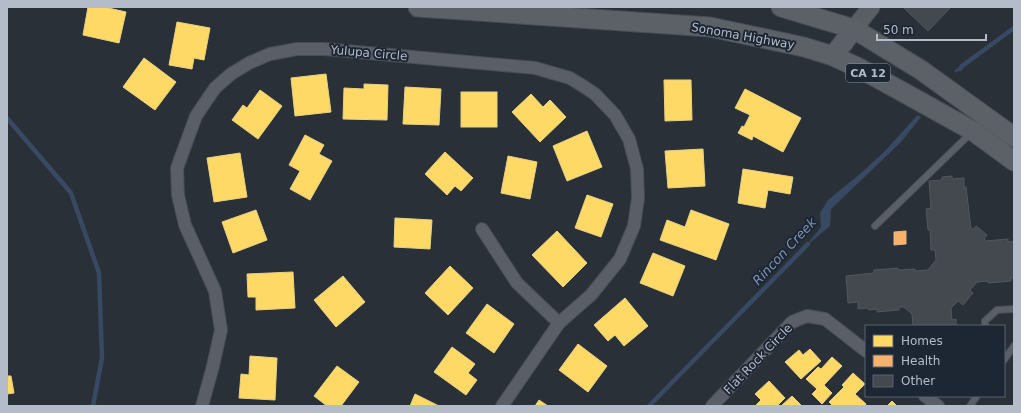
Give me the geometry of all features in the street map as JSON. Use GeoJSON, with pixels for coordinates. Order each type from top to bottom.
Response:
{"type":"FeatureCollection","features":[{"type":"Feature","properties":{"kind":"main road","name":"Sonoma Highway"},"geometry":{"type":"LineString","coordinates":[[418,7],[710,27],[804,47],[833,56],[901,90],[966,128],[1014,162]]}},
{"type":"Feature","properties":{"kind":"main road","name":"CA 12"},"geometry":{"type":"LineString","coordinates":[[781,7],[854,29],[921,70],[975,107],[1014,137]]}},
{"type":"Feature","properties":{"kind":"main road"},"geometry":{"type":"LineString","coordinates":[[833,56],[854,29]]}},
{"type":"Feature","properties":{"kind":"street"},"geometry":{"type":"LineString","coordinates":[[854,29],[871,7]]}},
{"type":"Feature","properties":{"kind":"street","name":"Yulupa Circle"},"geometry":{"type":"LineString","coordinates":[[202,406],[214,366],[221,330],[215,291],[184,225],[178,195],[177,168],[196,116],[215,88],[231,74],[249,63],[270,54],[297,49],[324,49],[535,68],[570,78],[595,94],[615,115],[629,139],[637,169],[638,198],[634,226],[620,259],[591,295],[559,323],[502,406]]}},
{"type":"Feature","properties":{"kind":"street"},"geometry":{"type":"LineString","coordinates":[[482,229],[517,283],[559,323]]}},
{"type":"Feature","properties":{"kind":"street","name":"Flat Rock Circle"},"geometry":{"type":"LineString","coordinates":[[712,406],[792,322],[807,316],[825,319],[865,350]]}},
{"type":"Feature","properties":{"kind":"street"},"geometry":{"type":"LineString","coordinates":[[926,397],[938,406]]}},
{"type":"Feature","properties":{"kind":"lane"},"geometry":{"type":"LineString","coordinates":[[875,226],[966,128]]}},
{"type":"Feature","properties":{"kind":"lane"},"geometry":{"type":"LineString","coordinates":[[985,325],[985,321],[997,310],[1014,309]]}},
{"type":"Feature","properties":{"kind":"lane"},"geometry":{"type":"LineString","coordinates":[[1005,359],[1014,346]]}},
{"type":"Feature","properties":{"kind":"lane"},"geometry":{"type":"LineString","coordinates":[[970,406],[977,397]]}},
{"type":"Feature","properties":{"kind":"water"},"geometry":{"type":"Polygon","coordinates":[[[962,66],[901,142],[831,209],[830,226],[805,247],[821,227],[820,213],[828,200],[885,151],[955,70],[962,66]]]}},
{"type":"Feature","properties":{"kind":"pier"},"geometry":{"type":"Polygon","coordinates":[[[953,70],[958,74],[923,118],[916,114],[953,70]]]}},
{"type":"Feature","properties":{"kind":"building: Homes"},"geometry":{"type":"Polygon","coordinates":[[[88,7],[104,7],[126,12],[119,43],[83,35],[88,7]]]}},
{"type":"Feature","properties":{"kind":"building: Homes"},"geometry":{"type":"Polygon","coordinates":[[[177,22],[210,28],[204,60],[194,58],[192,69],[169,65],[177,22]]]}},
{"type":"Feature","properties":{"kind":"building: Homes"},"geometry":{"type":"Polygon","coordinates":[[[144,58],[176,82],[155,110],[123,87],[144,58]]]}},
{"type":"Feature","properties":{"kind":"building: Homes"},"geometry":{"type":"Polygon","coordinates":[[[326,74],[331,112],[295,116],[291,78],[326,74]]]}},
{"type":"Feature","properties":{"kind":"building: Homes"},"geometry":{"type":"Polygon","coordinates":[[[664,80],[691,80],[692,120],[665,121],[664,80]]]}},
{"type":"Feature","properties":{"kind":"building: Homes"},"geometry":{"type":"Polygon","coordinates":[[[364,84],[388,85],[387,120],[343,119],[344,88],[364,89],[364,84]]]}},
{"type":"Feature","properties":{"kind":"building: Homes"},"geometry":{"type":"Polygon","coordinates":[[[405,87],[441,89],[439,125],[403,124],[405,87]]]}},
{"type":"Feature","properties":{"kind":"building: Homes"},"geometry":{"type":"Polygon","coordinates":[[[745,89],[801,118],[783,152],[753,136],[752,140],[738,133],[742,126],[744,127],[750,115],[735,108],[745,89]]]}},
{"type":"Feature","properties":{"kind":"building: Homes"},"geometry":{"type":"Polygon","coordinates":[[[260,90],[282,106],[258,139],[232,120],[243,105],[247,108],[260,90]]]}},
{"type":"Feature","properties":{"kind":"building: Homes"},"geometry":{"type":"Polygon","coordinates":[[[461,92],[497,92],[497,127],[461,127],[461,92]]]}},
{"type":"Feature","properties":{"kind":"building: Homes"},"geometry":{"type":"Polygon","coordinates":[[[531,94],[543,107],[550,100],[566,117],[540,142],[512,112],[531,94]]]}},
{"type":"Feature","properties":{"kind":"building: Homes"},"geometry":{"type":"Polygon","coordinates":[[[587,131],[602,167],[567,181],[553,146],[587,131]]]}},
{"type":"Feature","properties":{"kind":"building: Homes"},"geometry":{"type":"Polygon","coordinates":[[[305,135],[324,145],[319,154],[332,161],[310,200],[290,189],[300,171],[289,165],[305,135]]]}},
{"type":"Feature","properties":{"kind":"building: Homes"},"geometry":{"type":"Polygon","coordinates":[[[703,149],[705,186],[668,188],[665,151],[703,149]]]}},
{"type":"Feature","properties":{"kind":"building: Homes"},"geometry":{"type":"Polygon","coordinates":[[[445,152],[473,178],[461,191],[455,186],[447,195],[425,174],[445,152]]]}},
{"type":"Feature","properties":{"kind":"building: Homes"},"geometry":{"type":"Polygon","coordinates":[[[240,153],[247,197],[214,202],[207,158],[240,153]]]}},
{"type":"Feature","properties":{"kind":"building: Homes"},"geometry":{"type":"Polygon","coordinates":[[[508,156],[537,162],[530,199],[501,193],[508,156]]]}},
{"type":"Feature","properties":{"kind":"building: Homes"},"geometry":{"type":"Polygon","coordinates":[[[743,169],[793,177],[790,194],[768,190],[765,208],[738,203],[743,169]]]}},
{"type":"Feature","properties":{"kind":"building: Homes"},"geometry":{"type":"Polygon","coordinates":[[[587,195],[613,204],[601,237],[575,228],[587,195]]]}},
{"type":"Feature","properties":{"kind":"building: Homes"},"geometry":{"type":"Polygon","coordinates":[[[256,210],[267,240],[233,253],[222,222],[256,210]]]}},
{"type":"Feature","properties":{"kind":"building: Homes"},"geometry":{"type":"Polygon","coordinates":[[[691,210],[729,224],[716,260],[660,240],[667,220],[685,227],[691,210]]]}},
{"type":"Feature","properties":{"kind":"building: Homes"},"geometry":{"type":"Polygon","coordinates":[[[395,218],[432,220],[430,249],[394,247],[395,218]]]}},
{"type":"Feature","properties":{"kind":"building: Homes"},"geometry":{"type":"Polygon","coordinates":[[[557,231],[587,263],[563,287],[532,255],[557,231]]]}},
{"type":"Feature","properties":{"kind":"building: Homes"},"geometry":{"type":"Polygon","coordinates":[[[653,253],[685,266],[673,296],[640,283],[653,253]]]}},
{"type":"Feature","properties":{"kind":"building: Homes"},"geometry":{"type":"Polygon","coordinates":[[[450,266],[473,288],[448,315],[425,293],[450,266]]]}},
{"type":"Feature","properties":{"kind":"building: Homes"},"geometry":{"type":"Polygon","coordinates":[[[293,272],[295,308],[256,310],[256,297],[248,297],[247,274],[293,272]]]}},
{"type":"Feature","properties":{"kind":"building: Homes"},"geometry":{"type":"Polygon","coordinates":[[[343,276],[365,302],[336,327],[314,300],[343,276]]]}},
{"type":"Feature","properties":{"kind":"building: Homes"},"geometry":{"type":"Polygon","coordinates":[[[625,298],[648,326],[624,346],[615,335],[608,341],[594,325],[625,298]]]}},
{"type":"Feature","properties":{"kind":"building: Homes"},"geometry":{"type":"Polygon","coordinates":[[[487,304],[514,324],[494,353],[466,333],[487,304]]]}},
{"type":"Feature","properties":{"kind":"building: Homes"},"geometry":{"type":"Polygon","coordinates":[[[578,344],[607,366],[588,392],[559,370],[578,344]]]}},
{"type":"Feature","properties":{"kind":"building: Homes"},"geometry":{"type":"Polygon","coordinates":[[[452,347],[475,364],[468,373],[477,380],[466,395],[434,372],[452,347]]]}},
{"type":"Feature","properties":{"kind":"building: Homes"},"geometry":{"type":"Polygon","coordinates":[[[810,349],[821,361],[801,379],[785,362],[799,350],[803,355],[810,349]]]}},
{"type":"Feature","properties":{"kind":"building: Homes"},"geometry":{"type":"Polygon","coordinates":[[[250,356],[277,358],[275,400],[239,398],[241,374],[249,375],[250,356]]]}},
{"type":"Feature","properties":{"kind":"building: Homes"},"geometry":{"type":"Polygon","coordinates":[[[832,357],[842,366],[824,385],[832,393],[822,404],[812,394],[817,389],[806,379],[818,367],[821,369],[832,357]]]}},
{"type":"Feature","properties":{"kind":"building: Homes"},"geometry":{"type":"Polygon","coordinates":[[[337,366],[359,382],[341,406],[327,406],[314,396],[337,366]]]}},
{"type":"Feature","properties":{"kind":"building: Homes"},"geometry":{"type":"Polygon","coordinates":[[[853,373],[865,384],[855,394],[866,404],[865,406],[833,406],[829,402],[844,387],[842,385],[853,373]]]}},
{"type":"Feature","properties":{"kind":"building: Homes"},"geometry":{"type":"Polygon","coordinates":[[[7,376],[11,376],[14,393],[7,394],[7,376]]]}},
{"type":"Feature","properties":{"kind":"building: Homes"},"geometry":{"type":"Polygon","coordinates":[[[769,381],[785,398],[777,406],[755,406],[761,400],[755,394],[769,381]]]}},
{"type":"Feature","properties":{"kind":"building: Homes"},"geometry":{"type":"Polygon","coordinates":[[[415,394],[439,406],[410,406],[415,394]]]}},
{"type":"Feature","properties":{"kind":"building: Homes"},"geometry":{"type":"Polygon","coordinates":[[[792,396],[802,406],[781,406],[792,396]]]}},
{"type":"Feature","properties":{"kind":"building: Homes"},"geometry":{"type":"Polygon","coordinates":[[[539,400],[548,406],[535,406],[539,400]]]}},
{"type":"Feature","properties":{"kind":"building: Homes"},"geometry":{"type":"Polygon","coordinates":[[[892,401],[897,406],[887,406],[892,401]]]}},
{"type":"Feature","properties":{"kind":"building: Health"},"geometry":{"type":"Polygon","coordinates":[[[906,231],[906,244],[894,245],[894,232],[906,231]]]}},
{"type":"Feature","properties":{"kind":"building: Other"},"geometry":{"type":"Polygon","coordinates":[[[951,7],[928,31],[904,8],[951,7]]]}},
{"type":"Feature","properties":{"kind":"building: Other"},"geometry":{"type":"Polygon","coordinates":[[[952,176],[952,179],[964,178],[964,187],[966,187],[971,228],[973,230],[976,226],[987,235],[984,239],[986,241],[1008,239],[1008,242],[1014,241],[1014,278],[1011,278],[1011,281],[988,283],[988,281],[977,282],[970,290],[973,293],[963,305],[958,301],[951,308],[952,320],[956,319],[956,325],[913,325],[912,314],[904,307],[899,307],[899,310],[877,312],[877,309],[858,309],[858,302],[848,303],[846,276],[874,273],[874,270],[898,268],[898,270],[928,270],[936,260],[935,250],[931,250],[930,230],[928,230],[926,209],[931,208],[929,181],[942,180],[942,177],[952,176]]]}},
{"type":"Feature","properties":{"kind":"waterway","name":"Rincon Creek"},"geometry":{"type":"LineString","coordinates":[[960,69],[1014,28]]}},
{"type":"Feature","properties":{"kind":"waterway"},"geometry":{"type":"LineString","coordinates":[[7,118],[71,193],[99,273],[102,358],[93,406]]}},
{"type":"Feature","properties":{"kind":"waterway","name":"Rincon Creek"},"geometry":{"type":"LineString","coordinates":[[649,406],[808,244]]}}]}
